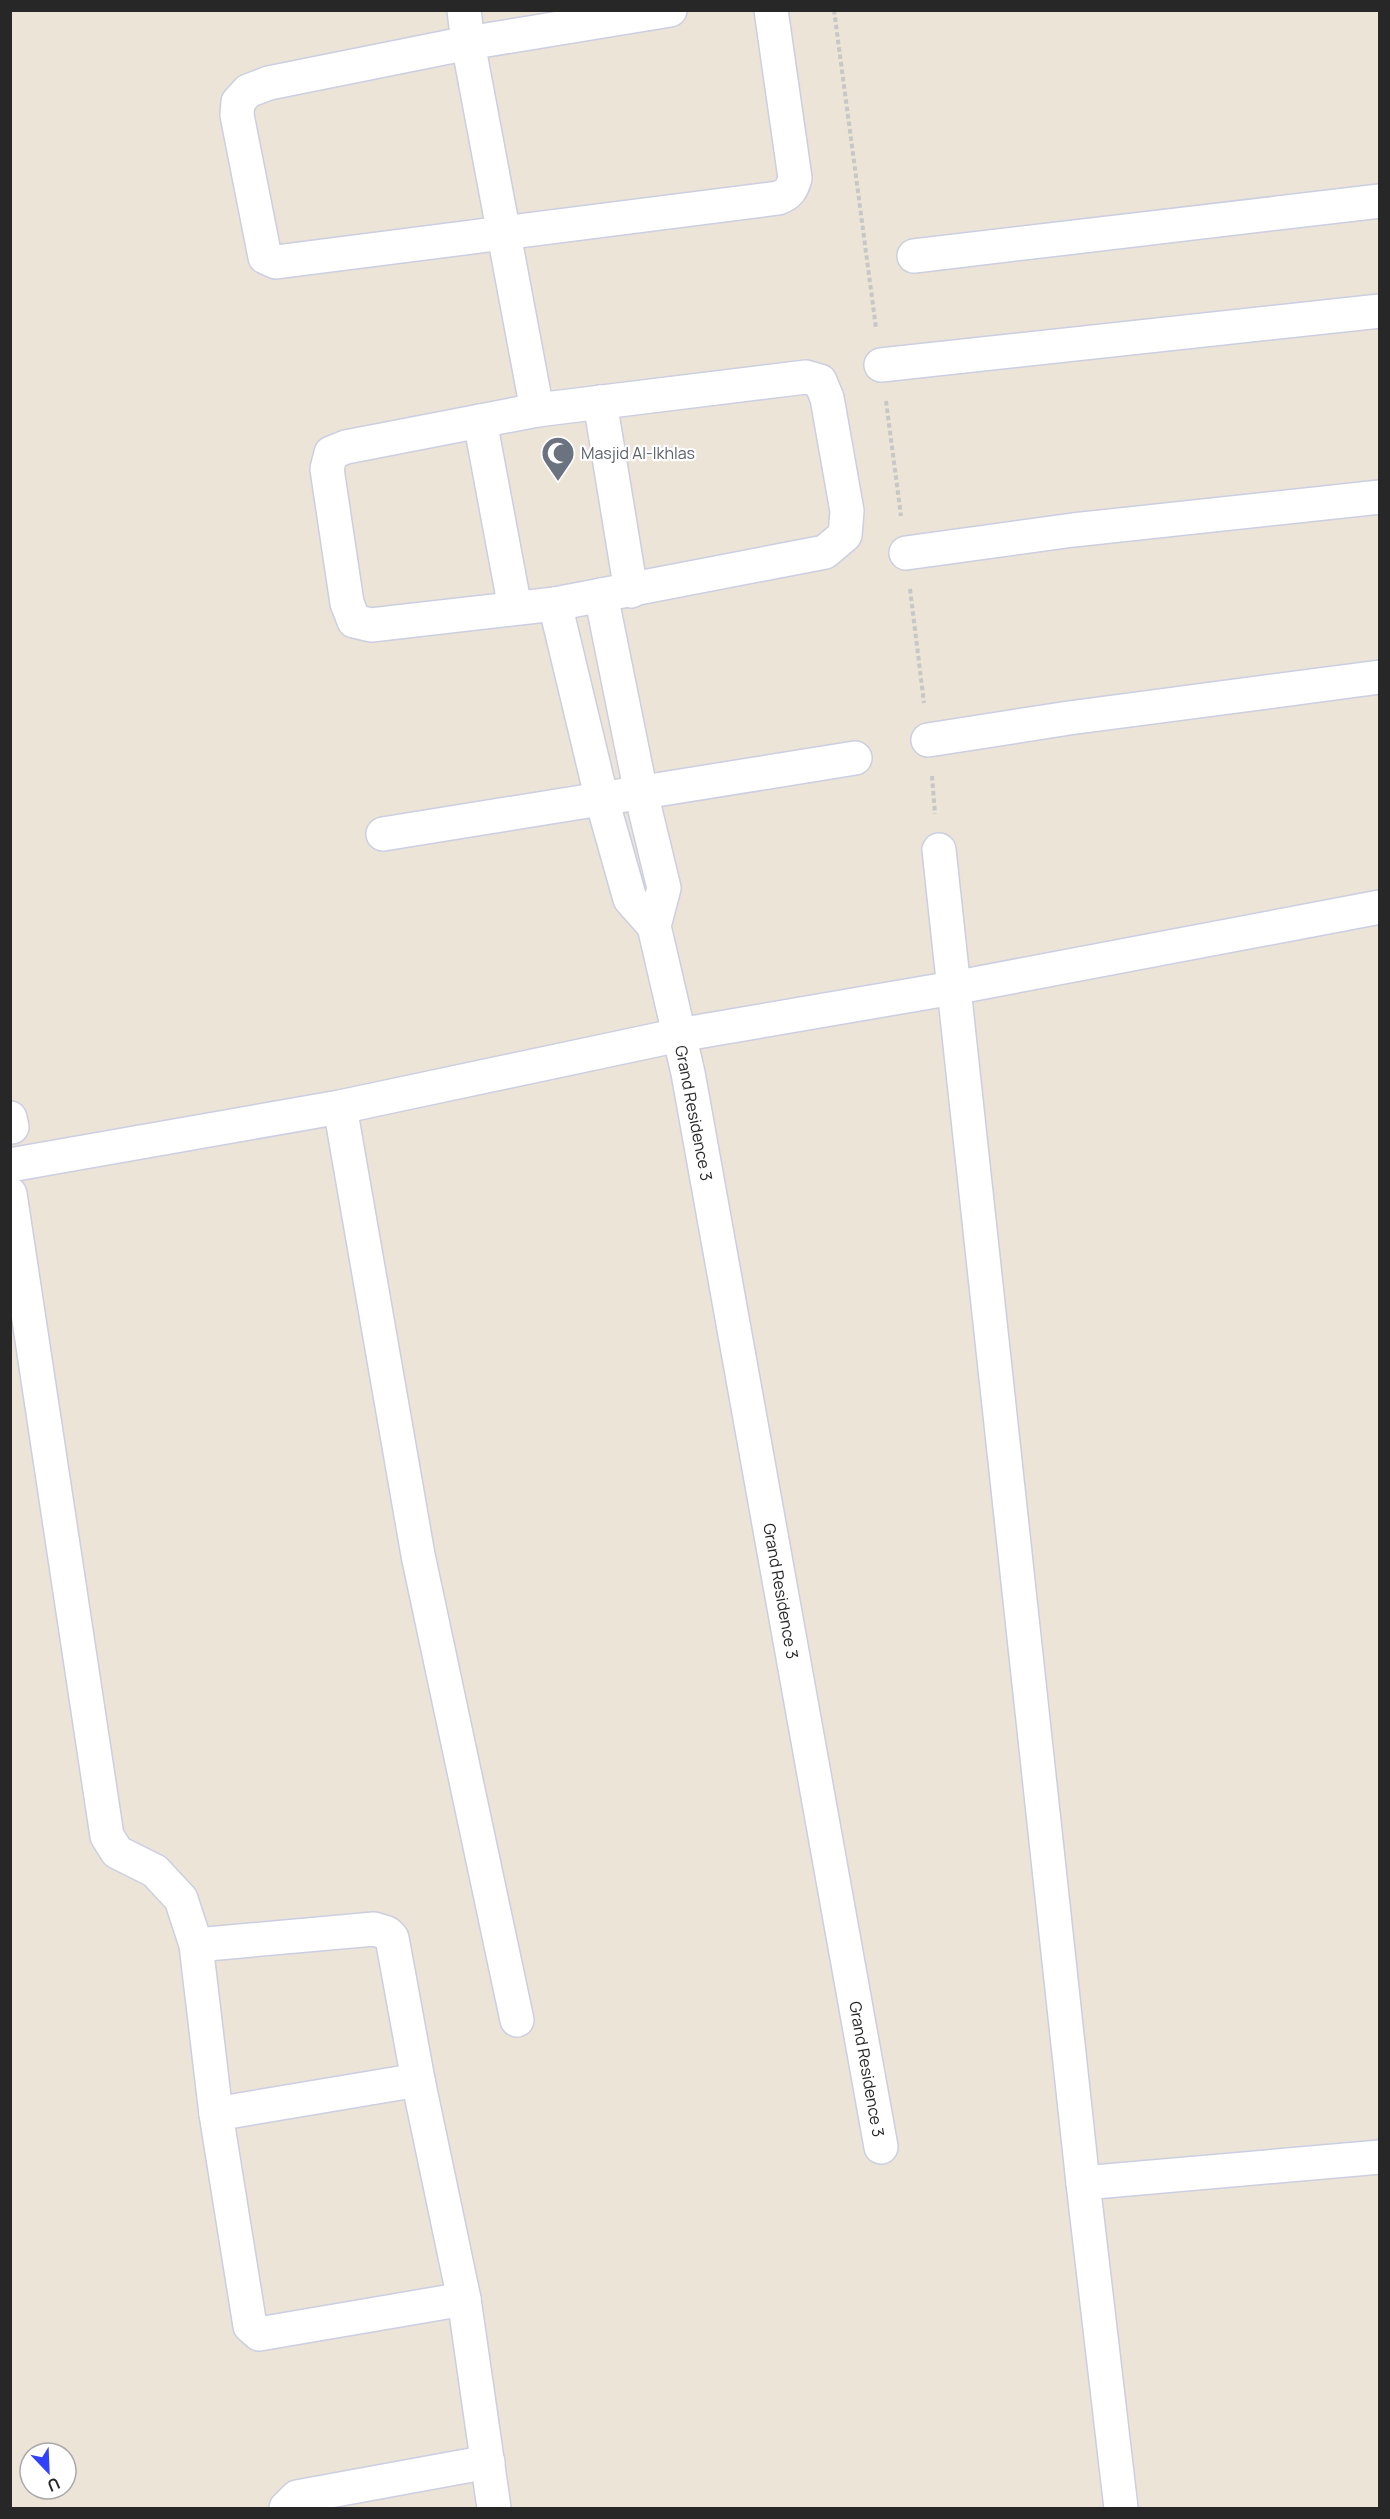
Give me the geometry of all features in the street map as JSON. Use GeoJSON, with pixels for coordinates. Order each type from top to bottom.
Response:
{"type":"FeatureCollection","features":[{"type":"Feature","properties":{"kind":"street"},"geometry":{"type":"LineString","coordinates":[[464,10],[503,235],[537,410]]}},
{"type":"Feature","properties":{"kind":"street"},"geometry":{"type":"LineString","coordinates":[[670,10],[468,43],[269,83],[248,91],[238,102],[237,115],[265,257],[276,262],[503,235],[787,195],[795,178],[771,10]]}},
{"type":"Feature","properties":{"kind":"street"},"geometry":{"type":"LineString","coordinates":[[914,256],[1380,201]]}},
{"type":"Feature","properties":{"kind":"street"},"geometry":{"type":"LineString","coordinates":[[881,365],[1380,311]]}},
{"type":"Feature","properties":{"kind":"street"},"geometry":{"type":"LineString","coordinates":[[806,377],[820,381],[827,398],[847,511],[846,535],[825,552],[555,604],[370,625],[354,621],[347,603],[327,469],[331,453],[345,447],[537,410],[600,402],[806,377]]}},
{"type":"Feature","properties":{"kind":"street"},"geometry":{"type":"LineString","coordinates":[[600,402],[616,593],[641,793],[664,888],[654,926]]}},
{"type":"Feature","properties":{"kind":"street"},"geometry":{"type":"LineString","coordinates":[[480,421],[515,608]]}},
{"type":"Feature","properties":{"kind":"street"},"geometry":{"type":"LineString","coordinates":[[906,553],[1073,530],[1380,496]]}},
{"type":"Feature","properties":{"kind":"street"},"geometry":{"type":"LineString","coordinates":[[555,604],[602,800],[630,899],[654,926]]}},
{"type":"Feature","properties":{"kind":"street"},"geometry":{"type":"LineString","coordinates":[[928,740],[1069,718],[1380,676]]}},
{"type":"Feature","properties":{"kind":"street"},"geometry":{"type":"LineString","coordinates":[[383,834],[855,758]]}},
{"type":"Feature","properties":{"kind":"street"},"geometry":{"type":"LineString","coordinates":[[939,850],[1083,2183],[1121,2508]]}},
{"type":"Feature","properties":{"kind":"street"},"geometry":{"type":"LineString","coordinates":[[10,1165],[340,1107],[679,1035],[953,988],[1380,907]]}},
{"type":"Feature","properties":{"kind":"street","name":"Grand Residence 3"},"geometry":{"type":"LineString","coordinates":[[654,926],[690,1085],[881,2147]]}},
{"type":"Feature","properties":{"kind":"street"},"geometry":{"type":"LineString","coordinates":[[340,1107],[418,1556],[517,2020]]}},
{"type":"Feature","properties":{"kind":"street"},"geometry":{"type":"LineString","coordinates":[[10,1194],[106,1836],[117,1852],[155,1871],[181,1899],[196,1945],[216,2114],[250,2326],[259,2334],[464,2299]]}},
{"type":"Feature","properties":{"kind":"street"},"geometry":{"type":"LineString","coordinates":[[196,1945],[374,1929],[387,1933],[392,1938],[418,2080],[464,2299],[494,2508]]}},
{"type":"Feature","properties":{"kind":"street"},"geometry":{"type":"LineString","coordinates":[[216,2114],[418,2080]]}},
{"type":"Feature","properties":{"kind":"street"},"geometry":{"type":"LineString","coordinates":[[1083,2183],[1380,2157]]}},
{"type":"Feature","properties":{"kind":"street"},"geometry":{"type":"LineString","coordinates":[[286,2508],[297,2498],[488,2462]]}},
{"type":"Feature","properties":{"kind":"path"},"geometry":{"type":"LineString","coordinates":[[834,10],[906,553],[939,850]]}},
{"type":"Feature","properties":{"kind":"place","name":"Masjid Al-Ikhlas"},"geometry":{"type":"Point","coordinates":[558,482]}}]}
